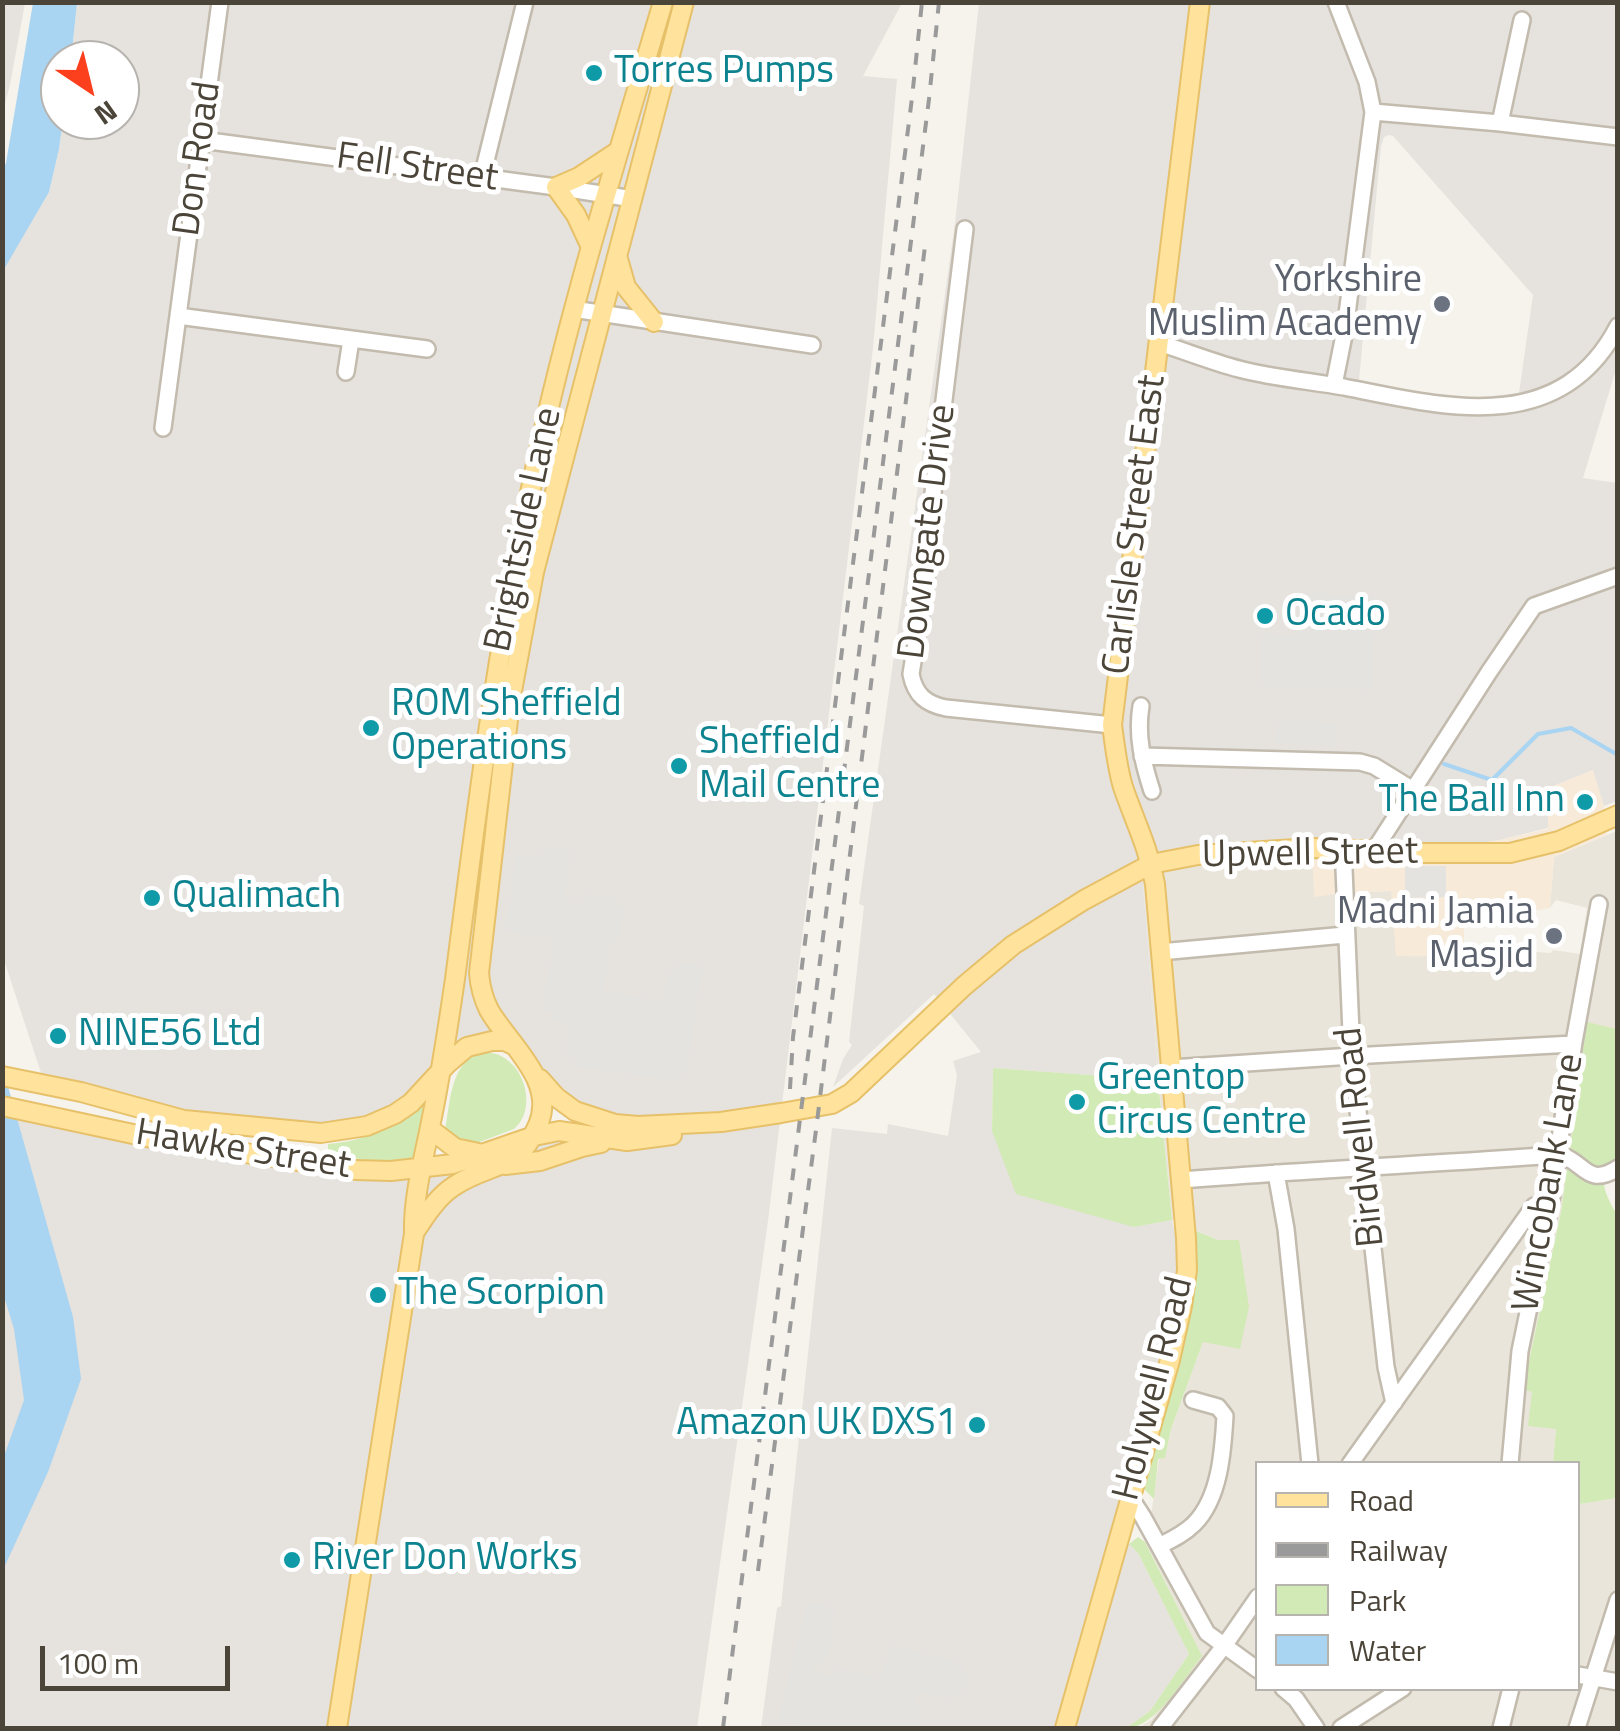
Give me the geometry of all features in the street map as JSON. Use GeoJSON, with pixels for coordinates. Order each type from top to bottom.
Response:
{"type":"FeatureCollection","features":[{"type":"Feature","properties":{"kind":"main road","name":"Brightside Lane"},"geometry":{"type":"LineString","coordinates":[[442,1070],[475,816],[530,489],[590,245],[663,2]]}},
{"type":"Feature","properties":{"kind":"main road","name":"Brightside Lane"},"geometry":{"type":"LineString","coordinates":[[516,1046],[489,1009],[479,968],[510,702],[534,572],[684,2]]}},
{"type":"Feature","properties":{"kind":"main road","name":"Carlisle Street East"},"geometry":{"type":"LineString","coordinates":[[1151,864],[1123,786],[1112,725],[1200,2]]}},
{"type":"Feature","properties":{"kind":"main road"},"geometry":{"type":"LineString","coordinates":[[590,245],[576,215],[556,187],[580,178],[617,152]]}},
{"type":"Feature","properties":{"kind":"main road"},"geometry":{"type":"LineString","coordinates":[[617,253],[626,287],[654,322]]}},
{"type":"Feature","properties":{"kind":"main road","name":"Upwell Street"},"geometry":{"type":"LineString","coordinates":[[533,1071],[575,1111],[615,1124],[721,1122],[832,1104],[843,1100],[964,986],[1014,946],[1052,919],[1151,864],[1198,855],[1312,848],[1510,854],[1559,841],[1618,815]]}},
{"type":"Feature","properties":{"kind":"main road","name":"Holywell Road"},"geometry":{"type":"LineString","coordinates":[[1065,1728],[1170,1360],[1187,1270],[1151,864]]}},
{"type":"Feature","properties":{"kind":"main road"},"geometry":{"type":"LineString","coordinates":[[338,1728],[414,1234],[413,1213],[442,1070],[472,1044],[505,1041],[516,1046],[533,1071],[543,1107],[534,1136],[518,1156],[501,1166]]}},
{"type":"Feature","properties":{"kind":"main road","name":"Hawke Street"},"geometry":{"type":"LineString","coordinates":[[2,1076],[81,1092],[184,1120],[321,1133],[358,1128],[387,1118],[410,1103],[442,1070]]}},
{"type":"Feature","properties":{"kind":"main road","name":"Hawke Street"},"geometry":{"type":"LineString","coordinates":[[2,1106],[160,1140],[356,1170],[422,1169],[484,1154]]}},
{"type":"Feature","properties":{"kind":"main road","name":"Upwell Street"},"geometry":{"type":"LineString","coordinates":[[534,1136],[558,1131],[627,1141],[673,1136],[721,1122]]}},
{"type":"Feature","properties":{"kind":"main road"},"geometry":{"type":"LineString","coordinates":[[430,1128],[455,1148],[484,1154],[534,1136]]}},
{"type":"Feature","properties":{"kind":"main road"},"geometry":{"type":"LineString","coordinates":[[414,1234],[449,1190],[474,1175],[592,1144],[627,1141]]}},
{"type":"Feature","properties":{"kind":"street","name":"Don Road"},"geometry":{"type":"LineString","coordinates":[[162,428],[220,2]]}},
{"type":"Feature","properties":{"kind":"street"},"geometry":{"type":"LineString","coordinates":[[482,177],[524,2]]}},
{"type":"Feature","properties":{"kind":"street"},"geometry":{"type":"LineString","coordinates":[[1334,386],[1373,112],[1367,82],[1336,2]]}},
{"type":"Feature","properties":{"kind":"street"},"geometry":{"type":"LineString","coordinates":[[1500,123],[1522,20]]}},
{"type":"Feature","properties":{"kind":"street"},"geometry":{"type":"LineString","coordinates":[[1373,112],[1618,137]]}},
{"type":"Feature","properties":{"kind":"street","name":"Fell Street"},"geometry":{"type":"LineString","coordinates":[[202,140],[632,199]]}},
{"type":"Feature","properties":{"kind":"street","name":"Downgate Drive"},"geometry":{"type":"LineString","coordinates":[[965,229],[926,580],[911,674],[913,684],[916,692],[932,705],[946,708],[1112,725]]}},
{"type":"Feature","properties":{"kind":"street"},"geometry":{"type":"LineString","coordinates":[[573,309],[812,345]]}},
{"type":"Feature","properties":{"kind":"street"},"geometry":{"type":"LineString","coordinates":[[178,316],[426,349]]}},
{"type":"Feature","properties":{"kind":"street"},"geometry":{"type":"LineString","coordinates":[[1159,343],[1240,370],[1434,405],[1474,408],[1502,406],[1549,393],[1595,359],[1618,326]]}},
{"type":"Feature","properties":{"kind":"street"},"geometry":{"type":"LineString","coordinates":[[346,372],[351,340]]}},
{"type":"Feature","properties":{"kind":"street"},"geometry":{"type":"LineString","coordinates":[[1374,849],[1534,606],[1618,576]]}},
{"type":"Feature","properties":{"kind":"street"},"geometry":{"type":"LineString","coordinates":[[1141,706],[1138,724],[1142,756],[1152,791]]}},
{"type":"Feature","properties":{"kind":"street"},"geometry":{"type":"LineString","coordinates":[[1142,756],[1360,762],[1374,766],[1413,790]]}},
{"type":"Feature","properties":{"kind":"street","name":"Birdwell Road"},"geometry":{"type":"LineString","coordinates":[[1344,869],[1352,1056],[1386,1367],[1394,1403]]}},
{"type":"Feature","properties":{"kind":"street","name":"Wincobank Lane"},"geometry":{"type":"LineString","coordinates":[[1510,1461],[1520,1351],[1551,1201],[1599,904]]}},
{"type":"Feature","properties":{"kind":"street"},"geometry":{"type":"LineString","coordinates":[[1160,952],[1346,934]]}},
{"type":"Feature","properties":{"kind":"street"},"geometry":{"type":"LineString","coordinates":[[1171,1068],[1574,1044]]}},
{"type":"Feature","properties":{"kind":"street"},"geometry":{"type":"LineString","coordinates":[[1182,1180],[1557,1155],[1568,1157],[1587,1174],[1598,1177],[1618,1168]]}},
{"type":"Feature","properties":{"kind":"street"},"geometry":{"type":"LineString","coordinates":[[1276,1172],[1286,1230],[1310,1461]]}},
{"type":"Feature","properties":{"kind":"street"},"geometry":{"type":"LineString","coordinates":[[1354,1458],[1534,1206],[1551,1201]]}},
{"type":"Feature","properties":{"kind":"street"},"geometry":{"type":"LineString","coordinates":[[1159,1546],[1192,1526],[1213,1494],[1225,1416],[1218,1407],[1193,1400]]}},
{"type":"Feature","properties":{"kind":"street"},"geometry":{"type":"LineString","coordinates":[[1130,1497],[1206,1632],[1255,1668]]}},
{"type":"Feature","properties":{"kind":"street"},"geometry":{"type":"LineString","coordinates":[[1578,1728],[1585,1676],[1618,1600]]}},
{"type":"Feature","properties":{"kind":"street"},"geometry":{"type":"LineString","coordinates":[[1160,1728],[1255,1601]]}},
{"type":"Feature","properties":{"kind":"street"},"geometry":{"type":"LineString","coordinates":[[1585,1676],[1618,1682]]}},
{"type":"Feature","properties":{"kind":"street"},"geometry":{"type":"LineString","coordinates":[[1287,1691],[1316,1728]]}},
{"type":"Feature","properties":{"kind":"street"},"geometry":{"type":"LineString","coordinates":[[1341,1728],[1397,1691]]}},
{"type":"Feature","properties":{"kind":"street"},"geometry":{"type":"LineString","coordinates":[[1501,1728],[1510,1691]]}},
{"type":"Feature","properties":{"kind":"shaded area"},"geometry":{"type":"Polygon","coordinates":[[[3,2],[25,3],[3,111],[3,2]]]}},
{"type":"Feature","properties":{"kind":"shaded area"},"geometry":{"type":"Polygon","coordinates":[[[77,3],[902,3],[863,76],[897,79],[873,348],[768,1221],[697,1728],[3,1728],[3,1111],[391,1171],[534,1136],[688,1132],[582,1114],[515,1046],[483,1042],[377,1123],[278,1130],[45,1085],[2,954],[2,271],[49,192],[60,140],[140,140],[140,40],[73,40],[77,3]]]}},
{"type":"Feature","properties":{"kind":"shaded area"},"geometry":{"type":"Polygon","coordinates":[[[979,3],[1617,3],[1617,366],[1583,478],[1617,483],[1617,801],[1604,806],[1593,770],[1548,788],[1548,828],[1499,840],[1465,845],[1169,852],[1142,871],[1158,1080],[993,1068],[992,1131],[1133,1227],[1172,1220],[1182,1265],[1167,1358],[1114,1528],[1138,1553],[1189,1654],[1150,1711],[1126,1728],[761,1728],[777,1608],[781,1606],[832,1128],[887,1134],[888,1124],[948,1136],[957,1075],[953,1061],[981,1052],[934,994],[833,1087],[852,1045],[849,1042],[864,906],[859,904],[955,223],[979,3]],[[1393,136],[1384,137],[1381,146],[1359,380],[1436,396],[1475,398],[1519,393],[1533,295],[1393,136]]]}},
{"type":"Feature","properties":{"kind":"shaded area"},"geometry":{"type":"Polygon","coordinates":[[[1302,593],[1375,597],[1372,690],[1261,686],[1261,634],[1300,635],[1302,593]]]}},
{"type":"Feature","properties":{"kind":"shaded area"},"geometry":{"type":"Polygon","coordinates":[[[1277,721],[1337,723],[1336,746],[1276,744],[1277,721]]]}},
{"type":"Feature","properties":{"kind":"shaded area"},"geometry":{"type":"Polygon","coordinates":[[[1594,770],[1607,835],[1554,857],[1550,908],[1498,917],[1464,916],[1464,957],[1396,956],[1391,891],[1314,897],[1312,849],[1499,840],[1548,829],[1548,788],[1594,770]]]}},
{"type":"Feature","properties":{"kind":"shaded area"},"geometry":{"type":"Polygon","coordinates":[[[1617,831],[1617,1029],[1588,1023],[1561,1212],[1523,1388],[1532,1392],[1556,1429],[1553,1461],[1255,1461],[1255,1691],[1580,1691],[1580,1504],[1617,1498],[1617,1728],[1138,1728],[1151,1720],[1201,1656],[1147,1545],[1159,1458],[1165,1457],[1171,1429],[1203,1342],[1218,1240],[1172,1220],[1142,871],[1312,849],[1313,862],[1344,893],[1391,891],[1464,956],[1464,947],[1580,954],[1587,908],[1556,900],[1550,908],[1554,857],[1617,831]]]}},
{"type":"Feature","properties":{"kind":"shaded area"},"geometry":{"type":"Polygon","coordinates":[[[543,847],[571,851],[564,901],[581,903],[583,893],[616,898],[615,906],[624,908],[619,939],[611,939],[603,991],[664,1001],[669,971],[680,962],[703,965],[686,1077],[676,1076],[675,1081],[573,1066],[574,1056],[564,1055],[569,1023],[552,1021],[553,1012],[543,1010],[554,938],[505,931],[516,856],[541,859],[543,847]]]}},
{"type":"Feature","properties":{"kind":"shaded area"},"geometry":{"type":"Polygon","coordinates":[[[1405,866],[1446,866],[1446,897],[1405,898],[1405,866]]]}},
{"type":"Feature","properties":{"kind":"shaded area"},"geometry":{"type":"Polygon","coordinates":[[[807,1602],[836,1609],[824,1666],[813,1663],[813,1671],[832,1676],[835,1667],[881,1679],[890,1645],[964,1664],[961,1675],[971,1679],[967,1691],[959,1690],[954,1700],[918,1691],[914,1708],[921,1711],[917,1728],[816,1728],[778,1719],[807,1602]]]}},
{"type":"Feature","properties":{"kind":"green space"},"geometry":{"type":"Polygon","coordinates":[[[1587,1022],[1617,1029],[1617,1158],[1606,1172],[1604,1186],[1618,1216],[1617,1498],[1580,1504],[1580,1461],[1553,1461],[1556,1429],[1528,1426],[1532,1392],[1523,1389],[1561,1212],[1587,1022]]]}},
{"type":"Feature","properties":{"kind":"green space"},"geometry":{"type":"Polygon","coordinates":[[[484,1052],[501,1056],[517,1070],[526,1091],[525,1112],[514,1129],[469,1146],[448,1137],[445,1129],[458,1072],[473,1056],[484,1052]]]}},
{"type":"Feature","properties":{"kind":"green space"},"geometry":{"type":"Polygon","coordinates":[[[993,1068],[1158,1080],[1172,1220],[1134,1227],[1016,1194],[992,1131],[993,1068]]]}},
{"type":"Feature","properties":{"kind":"green space"},"geometry":{"type":"Polygon","coordinates":[[[428,1100],[416,1160],[372,1160],[328,1153],[328,1144],[381,1131],[428,1100]]]}},
{"type":"Feature","properties":{"kind":"green space"},"geometry":{"type":"Polygon","coordinates":[[[1194,1230],[1218,1240],[1239,1240],[1249,1307],[1240,1349],[1203,1342],[1171,1429],[1165,1458],[1158,1459],[1154,1499],[1142,1487],[1191,1304],[1194,1230]]]}},
{"type":"Feature","properties":{"kind":"green space"},"geometry":{"type":"Polygon","coordinates":[[[1138,1537],[1145,1542],[1202,1656],[1158,1711],[1137,1726],[1126,1728],[1150,1711],[1189,1654],[1138,1553],[1129,1544],[1138,1537]]]}},
{"type":"Feature","properties":{"kind":"water"},"geometry":{"type":"Polygon","coordinates":[[[33,3],[77,3],[73,40],[40,40],[40,140],[60,140],[59,149],[49,192],[3,271],[6,163],[33,3]]]}},
{"type":"Feature","properties":{"kind":"water"},"geometry":{"type":"Polygon","coordinates":[[[2,1065],[73,1317],[81,1379],[48,1472],[3,1570],[3,1459],[24,1400],[14,1329],[3,1293],[2,1065]]]}},
{"type":"Feature","properties":{"kind":"waterway"},"geometry":{"type":"LineString","coordinates":[[1444,764],[1492,780],[1538,734],[1571,728],[1618,755]]}},
{"type":"Feature","properties":{"kind":"railway"},"geometry":{"type":"LineString","coordinates":[[790,1089],[793,1037],[922,2]]}},
{"type":"Feature","properties":{"kind":"railway"},"geometry":{"type":"LineString","coordinates":[[723,1728],[939,2]]}},
{"type":"Feature","properties":{"kind":"railway"},"geometry":{"type":"LineString","coordinates":[[758,1571],[925,246]]}},
{"type":"Feature","properties":{"kind":"place","name":"Torres Pumps"},"geometry":{"type":"Point","coordinates":[594,73]}},
{"type":"Feature","properties":{"kind":"place","name":"Yorkshire Muslim Academy"},"geometry":{"type":"Point","coordinates":[1442,304]}},
{"type":"Feature","properties":{"kind":"place","name":"Ocado"},"geometry":{"type":"Point","coordinates":[1265,616]}},
{"type":"Feature","properties":{"kind":"place","name":"ROM Sheffield Operations"},"geometry":{"type":"Point","coordinates":[371,728]}},
{"type":"Feature","properties":{"kind":"place","name":"Sheffield Mail Centre"},"geometry":{"type":"Point","coordinates":[679,766]}},
{"type":"Feature","properties":{"kind":"place","name":"The Ball Inn"},"geometry":{"type":"Point","coordinates":[1585,802]}},
{"type":"Feature","properties":{"kind":"place","name":"Qualimach"},"geometry":{"type":"Point","coordinates":[152,898]}},
{"type":"Feature","properties":{"kind":"place","name":"Madni Jamia Masjid"},"geometry":{"type":"Point","coordinates":[1554,936]}},
{"type":"Feature","properties":{"kind":"place","name":"NINE56 Ltd"},"geometry":{"type":"Point","coordinates":[58,1036]}},
{"type":"Feature","properties":{"kind":"place","name":"Greentop Circus Centre"},"geometry":{"type":"Point","coordinates":[1077,1102]}},
{"type":"Feature","properties":{"kind":"place","name":"The Scorpion"},"geometry":{"type":"Point","coordinates":[378,1295]}},
{"type":"Feature","properties":{"kind":"place","name":"Amazon UK DXS1"},"geometry":{"type":"Point","coordinates":[977,1425]}},
{"type":"Feature","properties":{"kind":"place","name":"River Don Works"},"geometry":{"type":"Point","coordinates":[292,1560]}}]}
